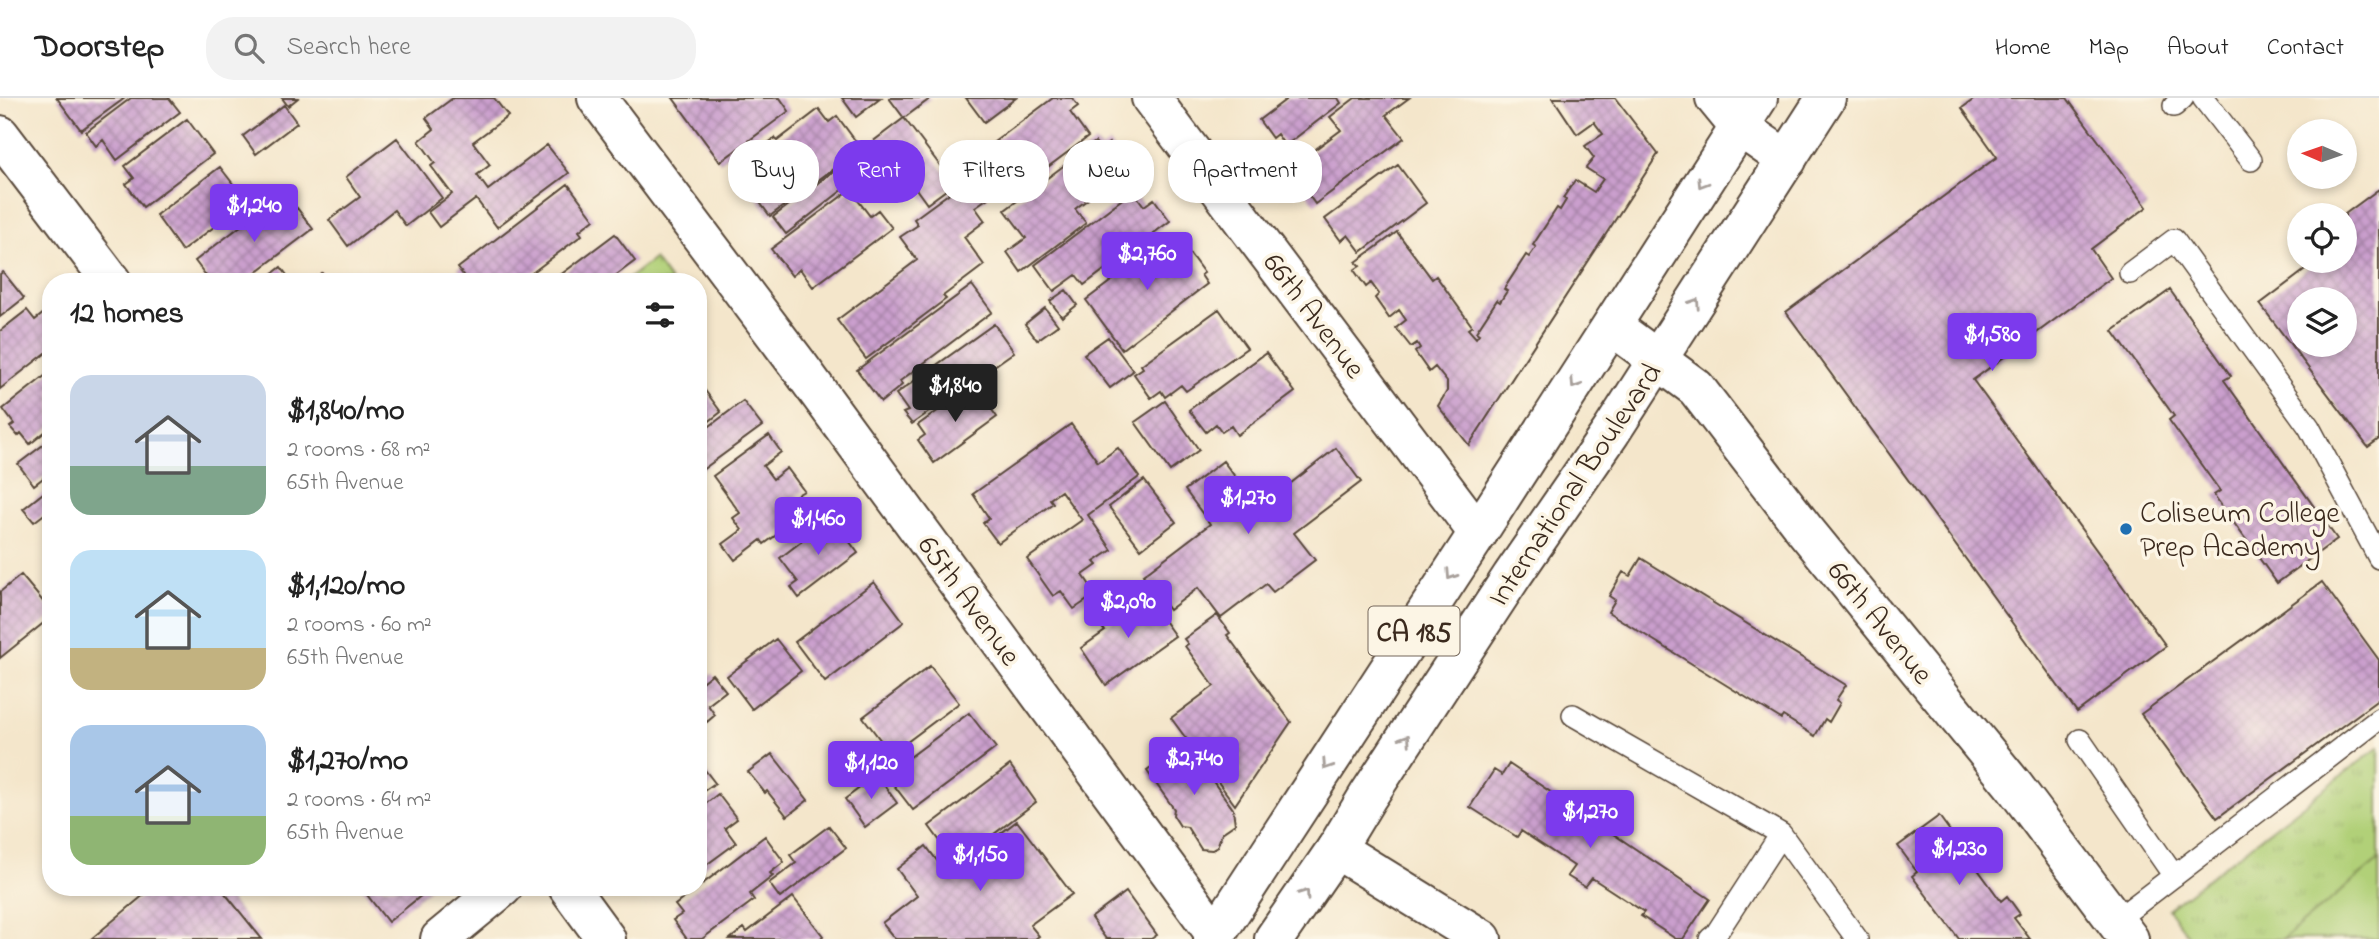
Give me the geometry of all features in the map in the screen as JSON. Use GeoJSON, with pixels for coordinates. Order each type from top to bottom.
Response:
{"type":"FeatureCollection","features":[{"type":"Feature","properties":{"kind":"street","name":"65th Avenue"},"geometry":{"type":"LineString","coordinates":[[597,98],[807,377],[1215,937]]}},
{"type":"Feature","properties":{"kind":"street","name":"66th Avenue"},"geometry":{"type":"LineString","coordinates":[[1151,98],[1478,533]]}},
{"type":"Feature","properties":{"kind":"street","name":"International Boulevard"},"geometry":{"type":"LineString","coordinates":[[1274,939],[1657,360],[1826,98]]}},
{"type":"Feature","properties":{"kind":"street","name":"International Boulevard"},"geometry":{"type":"LineString","coordinates":[[1215,937],[1612,326],[1737,107]]}},
{"type":"Feature","properties":{"kind":"street"},"geometry":{"type":"LineString","coordinates":[[1737,107],[1787,160]]}},
{"type":"Feature","properties":{"kind":"street"},"geometry":{"type":"LineString","coordinates":[[0,135],[13,178],[103,273]]}},
{"type":"Feature","properties":{"kind":"street","name":"66th Avenue"},"geometry":{"type":"LineString","coordinates":[[1612,326],[1696,388],[1805,530],[2014,786],[2122,930]]}},
{"type":"Feature","properties":{"kind":"street"},"geometry":{"type":"LineString","coordinates":[[1336,849],[1482,939]]}},
{"type":"Feature","properties":{"kind":"street"},"geometry":{"type":"LineString","coordinates":[[440,939],[492,896]]}},
{"type":"Feature","properties":{"kind":"street"},"geometry":{"type":"LineString","coordinates":[[575,896],[606,939]]}},
{"type":"Feature","properties":{"kind":"lane"},"geometry":{"type":"LineString","coordinates":[[2203,98],[2251,160]]}},
{"type":"Feature","properties":{"kind":"lane"},"geometry":{"type":"LineString","coordinates":[[2130,273],[2174,240],[2309,427],[2379,558]]}},
{"type":"Feature","properties":{"kind":"lane"},"geometry":{"type":"LineString","coordinates":[[1573,715],[1781,834],[1857,939]]}},
{"type":"Feature","properties":{"kind":"lane"},"geometry":{"type":"LineString","coordinates":[[2122,930],[2174,876],[2379,719]]}},
{"type":"Feature","properties":{"kind":"lane"},"geometry":{"type":"LineString","coordinates":[[2080,740],[2174,876]]}},
{"type":"Feature","properties":{"kind":"lane"},"geometry":{"type":"LineString","coordinates":[[1710,939],[1716,934],[1781,834]]}},
{"type":"Feature","properties":{"kind":"green space"},"geometry":{"type":"Polygon","coordinates":[[[654,259],[664,273],[636,273],[654,259]]]}},
{"type":"Feature","properties":{"kind":"green space"},"geometry":{"type":"Polygon","coordinates":[[[2379,747],[2379,939],[2191,939],[2168,909],[2379,747]]]}},
{"type":"Feature","properties":{"kind":"green space"},"geometry":{"type":"Polygon","coordinates":[[[2379,860],[2379,939],[2283,939],[2379,860]]]}},
{"type":"Feature","properties":{"kind":"building"},"geometry":{"type":"Polygon","coordinates":[[[57,98],[125,98],[81,130],[57,98]]]}},
{"type":"Feature","properties":{"kind":"building"},"geometry":{"type":"Polygon","coordinates":[[[131,98],[169,98],[180,112],[117,160],[103,140],[96,146],[86,132],[131,98]]]}},
{"type":"Feature","properties":{"kind":"building"},"geometry":{"type":"Polygon","coordinates":[[[282,98],[298,98],[288,106],[282,98]]]}},
{"type":"Feature","properties":{"kind":"building"},"geometry":{"type":"Polygon","coordinates":[[[453,98],[494,98],[508,116],[473,142],[490,165],[477,175],[488,190],[547,145],[569,173],[497,227],[476,199],[439,227],[428,212],[452,194],[431,166],[435,163],[419,141],[434,129],[426,118],[453,98]]]}},
{"type":"Feature","properties":{"kind":"building"},"geometry":{"type":"Polygon","coordinates":[[[673,98],[780,98],[789,111],[750,140],[728,140],[728,156],[720,162],[673,98]]]}},
{"type":"Feature","properties":{"kind":"building"},"geometry":{"type":"Polygon","coordinates":[[[842,98],[881,98],[856,117],[842,98]]]}},
{"type":"Feature","properties":{"kind":"building"},"geometry":{"type":"Polygon","coordinates":[[[889,98],[931,98],[904,118],[889,98]]]}},
{"type":"Feature","properties":{"kind":"building"},"geometry":{"type":"Polygon","coordinates":[[[966,98],[1016,98],[984,122],[966,98]]]}},
{"type":"Feature","properties":{"kind":"building"},"geometry":{"type":"Polygon","coordinates":[[[1053,98],[1072,98],[1078,106],[1070,112],[1088,137],[1084,140],[1063,140],[1063,156],[1049,166],[1049,140],[997,140],[1053,98]]]}},
{"type":"Feature","properties":{"kind":"building"},"geometry":{"type":"Polygon","coordinates":[[[1288,98],[1338,98],[1341,103],[1293,140],[1281,140],[1277,134],[1272,138],[1259,120],[1288,98]]]}},
{"type":"Feature","properties":{"kind":"building"},"geometry":{"type":"Polygon","coordinates":[[[1355,98],[1409,98],[1386,115],[1404,138],[1322,199],[1322,144],[1341,130],[1330,117],[1355,98]]]}},
{"type":"Feature","properties":{"kind":"building"},"geometry":{"type":"Polygon","coordinates":[[[1553,98],[1615,98],[1658,154],[1469,445],[1438,406],[1447,391],[1447,382],[1435,367],[1429,372],[1415,352],[1420,348],[1417,343],[1411,347],[1396,328],[1406,320],[1399,310],[1389,318],[1375,298],[1379,294],[1371,283],[1366,287],[1354,270],[1360,266],[1356,262],[1397,232],[1432,279],[1436,276],[1472,326],[1468,329],[1476,338],[1479,334],[1476,332],[1497,300],[1500,302],[1507,291],[1504,289],[1526,255],[1529,257],[1536,247],[1533,245],[1557,208],[1560,210],[1566,200],[1563,198],[1575,180],[1594,192],[1603,179],[1586,168],[1594,158],[1585,146],[1603,134],[1594,122],[1577,134],[1553,98]]]}},
{"type":"Feature","properties":{"kind":"building"},"geometry":{"type":"Polygon","coordinates":[[[1976,98],[2067,98],[2147,207],[2091,249],[2111,278],[1973,380],[2166,646],[2077,712],[1786,312],[1997,157],[1962,108],[1976,98]]]}},
{"type":"Feature","properties":{"kind":"building"},"geometry":{"type":"Polygon","coordinates":[[[284,105],[297,123],[256,154],[243,136],[284,105]]]}},
{"type":"Feature","properties":{"kind":"building"},"geometry":{"type":"Polygon","coordinates":[[[819,109],[829,122],[837,116],[855,140],[833,140],[833,169],[819,179],[819,140],[778,140],[819,109]]]}},
{"type":"Feature","properties":{"kind":"building"},"geometry":{"type":"Polygon","coordinates":[[[904,118],[921,140],[875,140],[904,118]]]}},
{"type":"Feature","properties":{"kind":"building"},"geometry":{"type":"Polygon","coordinates":[[[187,119],[213,154],[143,207],[126,184],[134,178],[125,166],[187,119]]]}},
{"type":"Feature","properties":{"kind":"building"},"geometry":{"type":"Polygon","coordinates":[[[397,138],[442,198],[406,226],[394,210],[348,246],[329,220],[360,197],[346,177],[397,138]]]}},
{"type":"Feature","properties":{"kind":"building"},"geometry":{"type":"Polygon","coordinates":[[[925,146],[939,164],[939,195],[927,204],[925,146]]]}},
{"type":"Feature","properties":{"kind":"building"},"geometry":{"type":"Polygon","coordinates":[[[1398,165],[1426,203],[1361,252],[1348,235],[1341,241],[1325,219],[1398,165]]]}},
{"type":"Feature","properties":{"kind":"building"},"geometry":{"type":"Polygon","coordinates":[[[1063,166],[1063,203],[1083,203],[1075,209],[1086,223],[1021,272],[1007,252],[1026,238],[1005,210],[1014,203],[1049,203],[1049,177],[1063,166]]]}},
{"type":"Feature","properties":{"kind":"building"},"geometry":{"type":"Polygon","coordinates":[[[220,167],[247,202],[182,251],[156,215],[220,167]]]}},
{"type":"Feature","properties":{"kind":"building"},"geometry":{"type":"Polygon","coordinates":[[[833,172],[833,197],[786,234],[773,217],[792,203],[819,203],[819,182],[833,172]]]}},
{"type":"Feature","properties":{"kind":"building"},"geometry":{"type":"Polygon","coordinates":[[[568,184],[594,219],[579,231],[582,235],[532,273],[462,273],[458,268],[568,184]]]}},
{"type":"Feature","properties":{"kind":"building"},"geometry":{"type":"Polygon","coordinates":[[[2379,189],[2379,439],[2368,447],[2300,357],[2357,357],[2357,287],[2287,287],[2287,340],[2260,304],[2301,273],[2357,273],[2357,205],[2379,189]]]}},
{"type":"Feature","properties":{"kind":"building"},"geometry":{"type":"Polygon","coordinates":[[[280,196],[292,212],[297,208],[313,229],[255,273],[204,273],[195,261],[280,196]]]}},
{"type":"Feature","properties":{"kind":"building"},"geometry":{"type":"Polygon","coordinates":[[[1154,199],[1170,221],[1084,285],[1076,275],[1054,291],[1035,265],[1117,203],[1142,203],[1144,206],[1154,203],[1154,199]]]}},
{"type":"Feature","properties":{"kind":"building"},"geometry":{"type":"Polygon","coordinates":[[[939,201],[939,203],[981,203],[975,207],[985,221],[964,237],[984,265],[943,296],[946,299],[866,359],[837,320],[917,260],[900,237],[918,225],[914,219],[939,201]]]}},
{"type":"Feature","properties":{"kind":"building"},"geometry":{"type":"Polygon","coordinates":[[[760,203],[787,203],[770,216],[760,203]]]}},
{"type":"Feature","properties":{"kind":"building"},"geometry":{"type":"Polygon","coordinates":[[[833,203],[860,203],[870,216],[878,210],[892,228],[813,287],[800,269],[792,276],[771,249],[833,203]]]}},
{"type":"Feature","properties":{"kind":"building"},"geometry":{"type":"Polygon","coordinates":[[[615,234],[635,261],[619,273],[563,273],[615,234]]]}},
{"type":"Feature","properties":{"kind":"building"},"geometry":{"type":"Polygon","coordinates":[[[1171,236],[1181,248],[1184,246],[1204,273],[1201,275],[1207,284],[1122,349],[1086,300],[1171,236]]]}},
{"type":"Feature","properties":{"kind":"building"},"geometry":{"type":"Polygon","coordinates":[[[281,267],[285,273],[273,273],[281,267]]]}},
{"type":"Feature","properties":{"kind":"building"},"geometry":{"type":"Polygon","coordinates":[[[3,272],[24,298],[0,317],[0,274],[3,272]]]}},
{"type":"Feature","properties":{"kind":"building"},"geometry":{"type":"Polygon","coordinates":[[[972,285],[992,312],[900,381],[902,385],[881,402],[857,370],[972,285]]]}},
{"type":"Feature","properties":{"kind":"building"},"geometry":{"type":"Polygon","coordinates":[[[1066,290],[1077,305],[1062,317],[1050,301],[1066,290]]]}},
{"type":"Feature","properties":{"kind":"building"},"geometry":{"type":"Polygon","coordinates":[[[2170,290],[2231,376],[2224,380],[2337,539],[2277,583],[2214,495],[2220,491],[2169,420],[2174,416],[2113,331],[2170,290]]]}},
{"type":"Feature","properties":{"kind":"building"},"geometry":{"type":"Polygon","coordinates":[[[1045,308],[1058,325],[1037,340],[1025,324],[1045,308]]]}},
{"type":"Feature","properties":{"kind":"building"},"geometry":{"type":"Polygon","coordinates":[[[1219,309],[1247,348],[1186,391],[1181,385],[1165,397],[1161,391],[1151,398],[1134,374],[1143,368],[1141,365],[1219,309]]]}},
{"type":"Feature","properties":{"kind":"building"},"geometry":{"type":"Polygon","coordinates":[[[27,310],[35,320],[42,315],[42,356],[0,389],[0,331],[27,310]]]}},
{"type":"Feature","properties":{"kind":"building"},"geometry":{"type":"Polygon","coordinates":[[[994,324],[1014,352],[912,424],[903,413],[908,411],[896,394],[994,324]]]}},
{"type":"Feature","properties":{"kind":"building"},"geometry":{"type":"Polygon","coordinates":[[[1108,337],[1133,371],[1110,388],[1084,354],[1108,337]]]}},
{"type":"Feature","properties":{"kind":"building"},"geometry":{"type":"Polygon","coordinates":[[[1266,353],[1295,392],[1237,435],[1231,426],[1222,432],[1216,424],[1206,432],[1189,410],[1266,353]]]}},
{"type":"Feature","properties":{"kind":"building"},"geometry":{"type":"Polygon","coordinates":[[[42,378],[42,434],[30,444],[21,433],[18,436],[10,427],[14,424],[3,409],[42,378]]]}},
{"type":"Feature","properties":{"kind":"building"},"geometry":{"type":"Polygon","coordinates":[[[974,385],[997,417],[934,463],[918,440],[925,435],[918,425],[974,385]]]}},
{"type":"Feature","properties":{"kind":"building"},"geometry":{"type":"Polygon","coordinates":[[[707,393],[721,412],[707,423],[707,393]]]}},
{"type":"Feature","properties":{"kind":"building"},"geometry":{"type":"Polygon","coordinates":[[[743,401],[762,426],[707,466],[707,428],[743,401]]]}},
{"type":"Feature","properties":{"kind":"building"},"geometry":{"type":"Polygon","coordinates":[[[1165,401],[1199,450],[1170,471],[1135,422],[1165,401]]]}},
{"type":"Feature","properties":{"kind":"building"},"geometry":{"type":"Polygon","coordinates":[[[1071,424],[1098,462],[1118,448],[1139,477],[1088,515],[1112,550],[1094,562],[1097,565],[1083,575],[1096,594],[1074,609],[1061,591],[1053,596],[1027,559],[1082,520],[1061,491],[1050,499],[1053,503],[998,543],[983,523],[989,518],[973,494],[1071,424]]]}},
{"type":"Feature","properties":{"kind":"building"},"geometry":{"type":"Polygon","coordinates":[[[769,435],[781,452],[763,466],[773,479],[787,468],[804,491],[797,495],[809,511],[764,544],[761,540],[735,560],[723,544],[742,530],[733,518],[740,513],[713,476],[769,435]]]}},
{"type":"Feature","properties":{"kind":"building"},"geometry":{"type":"Polygon","coordinates":[[[42,446],[42,479],[34,485],[18,464],[42,446]]]}},
{"type":"Feature","properties":{"kind":"building"},"geometry":{"type":"Polygon","coordinates":[[[1336,448],[1361,482],[1294,533],[1315,560],[1273,592],[1266,584],[1221,618],[1198,588],[1169,610],[1143,575],[1210,524],[1185,490],[1223,461],[1259,508],[1336,448]]]}},
{"type":"Feature","properties":{"kind":"building"},"geometry":{"type":"Polygon","coordinates":[[[1144,480],[1176,522],[1141,549],[1109,507],[1144,480]]]}},
{"type":"Feature","properties":{"kind":"building"},"geometry":{"type":"Polygon","coordinates":[[[42,494],[42,516],[34,522],[23,509],[42,494]]]}},
{"type":"Feature","properties":{"kind":"building"},"geometry":{"type":"Polygon","coordinates":[[[832,518],[858,553],[799,598],[791,587],[798,582],[780,558],[832,518]]]}},
{"type":"Feature","properties":{"kind":"building"},"geometry":{"type":"Polygon","coordinates":[[[1641,558],[1846,685],[1836,700],[1840,703],[1829,722],[1825,719],[1815,736],[1783,716],[1781,719],[1608,612],[1615,600],[1609,596],[1623,572],[1630,576],[1641,558]]]}},
{"type":"Feature","properties":{"kind":"building"},"geometry":{"type":"Polygon","coordinates":[[[21,575],[42,600],[42,624],[0,658],[0,592],[21,575]]]}},
{"type":"Feature","properties":{"kind":"building"},"geometry":{"type":"Polygon","coordinates":[[[874,582],[904,622],[825,682],[795,642],[874,582]]]}},
{"type":"Feature","properties":{"kind":"building"},"geometry":{"type":"Polygon","coordinates":[[[2322,582],[2379,660],[2379,699],[2217,818],[2141,714],[2322,582]]]}},
{"type":"Feature","properties":{"kind":"building"},"geometry":{"type":"Polygon","coordinates":[[[1139,597],[1142,601],[1147,597],[1175,636],[1106,685],[1081,648],[1105,631],[1103,629],[1123,615],[1120,611],[1139,597]]]}},
{"type":"Feature","properties":{"kind":"building"},"geometry":{"type":"Polygon","coordinates":[[[1217,615],[1230,633],[1227,635],[1291,722],[1235,805],[1171,718],[1214,686],[1185,646],[1188,644],[1184,639],[1217,615]]]}},
{"type":"Feature","properties":{"kind":"building"},"geometry":{"type":"Polygon","coordinates":[[[776,639],[801,671],[752,709],[727,676],[776,639]]]}},
{"type":"Feature","properties":{"kind":"building"},"geometry":{"type":"Polygon","coordinates":[[[930,666],[959,703],[891,754],[863,717],[930,666]]]}},
{"type":"Feature","properties":{"kind":"building"},"geometry":{"type":"Polygon","coordinates":[[[712,674],[726,691],[708,705],[715,715],[707,722],[707,678],[712,674]]]}},
{"type":"Feature","properties":{"kind":"building"},"geometry":{"type":"Polygon","coordinates":[[[969,713],[996,748],[913,810],[886,775],[969,713]]]}},
{"type":"Feature","properties":{"kind":"building"},"geometry":{"type":"Polygon","coordinates":[[[1185,743],[1233,809],[1235,824],[1222,833],[1217,847],[1212,850],[1201,849],[1187,827],[1180,826],[1173,815],[1174,809],[1147,771],[1185,743]]]}},
{"type":"Feature","properties":{"kind":"building"},"geometry":{"type":"Polygon","coordinates":[[[772,754],[808,800],[787,816],[748,772],[772,754]]]}},
{"type":"Feature","properties":{"kind":"building"},"geometry":{"type":"Polygon","coordinates":[[[1509,764],[1710,899],[1683,939],[1676,939],[1641,916],[1644,912],[1592,878],[1585,887],[1567,876],[1574,866],[1521,831],[1517,837],[1470,807],[1494,770],[1502,775],[1509,764]]]}},
{"type":"Feature","properties":{"kind":"building"},"geometry":{"type":"Polygon","coordinates":[[[1010,765],[1036,802],[956,863],[929,826],[1010,765]]]}},
{"type":"Feature","properties":{"kind":"building"},"geometry":{"type":"Polygon","coordinates":[[[707,773],[715,783],[707,789],[707,773]]]}},
{"type":"Feature","properties":{"kind":"building"},"geometry":{"type":"Polygon","coordinates":[[[877,775],[897,803],[865,827],[845,799],[877,775]]]}},
{"type":"Feature","properties":{"kind":"building"},"geometry":{"type":"Polygon","coordinates":[[[718,794],[737,819],[725,828],[736,843],[707,864],[707,803],[718,794]]]}},
{"type":"Feature","properties":{"kind":"building"},"geometry":{"type":"Polygon","coordinates":[[[1939,816],[2001,901],[2007,896],[2020,914],[2014,918],[2030,939],[1959,939],[1912,876],[1917,872],[1898,846],[1939,816]]]}},
{"type":"Feature","properties":{"kind":"building"},"geometry":{"type":"Polygon","coordinates":[[[1017,821],[1072,894],[1030,925],[1039,936],[1035,939],[895,939],[882,923],[917,896],[897,869],[926,846],[947,874],[1017,821]]]}},
{"type":"Feature","properties":{"kind":"building"},"geometry":{"type":"Polygon","coordinates":[[[829,826],[846,848],[780,898],[769,883],[796,863],[790,855],[829,826]]]}},
{"type":"Feature","properties":{"kind":"building"},"geometry":{"type":"Polygon","coordinates":[[[765,836],[784,862],[770,873],[773,876],[750,894],[754,900],[702,939],[687,939],[673,920],[682,914],[675,905],[687,896],[707,896],[707,880],[765,836]]]}},
{"type":"Feature","properties":{"kind":"building"},"geometry":{"type":"Polygon","coordinates":[[[1126,892],[1157,935],[1151,939],[1106,939],[1091,918],[1126,892]]]}},
{"type":"Feature","properties":{"kind":"building"},"geometry":{"type":"Polygon","coordinates":[[[143,896],[227,896],[262,939],[91,939],[143,896]]]}},
{"type":"Feature","properties":{"kind":"building"},"geometry":{"type":"Polygon","coordinates":[[[368,896],[421,896],[388,922],[368,896]]]}},
{"type":"Feature","properties":{"kind":"building"},"geometry":{"type":"Polygon","coordinates":[[[793,897],[823,936],[820,939],[730,939],[744,928],[747,932],[793,897]]]}},
{"type":"Feature","properties":{"kind":"place","name":"Coliseum College Prep Academy"},"geometry":{"type":"Point","coordinates":[2126,529]}}]}
